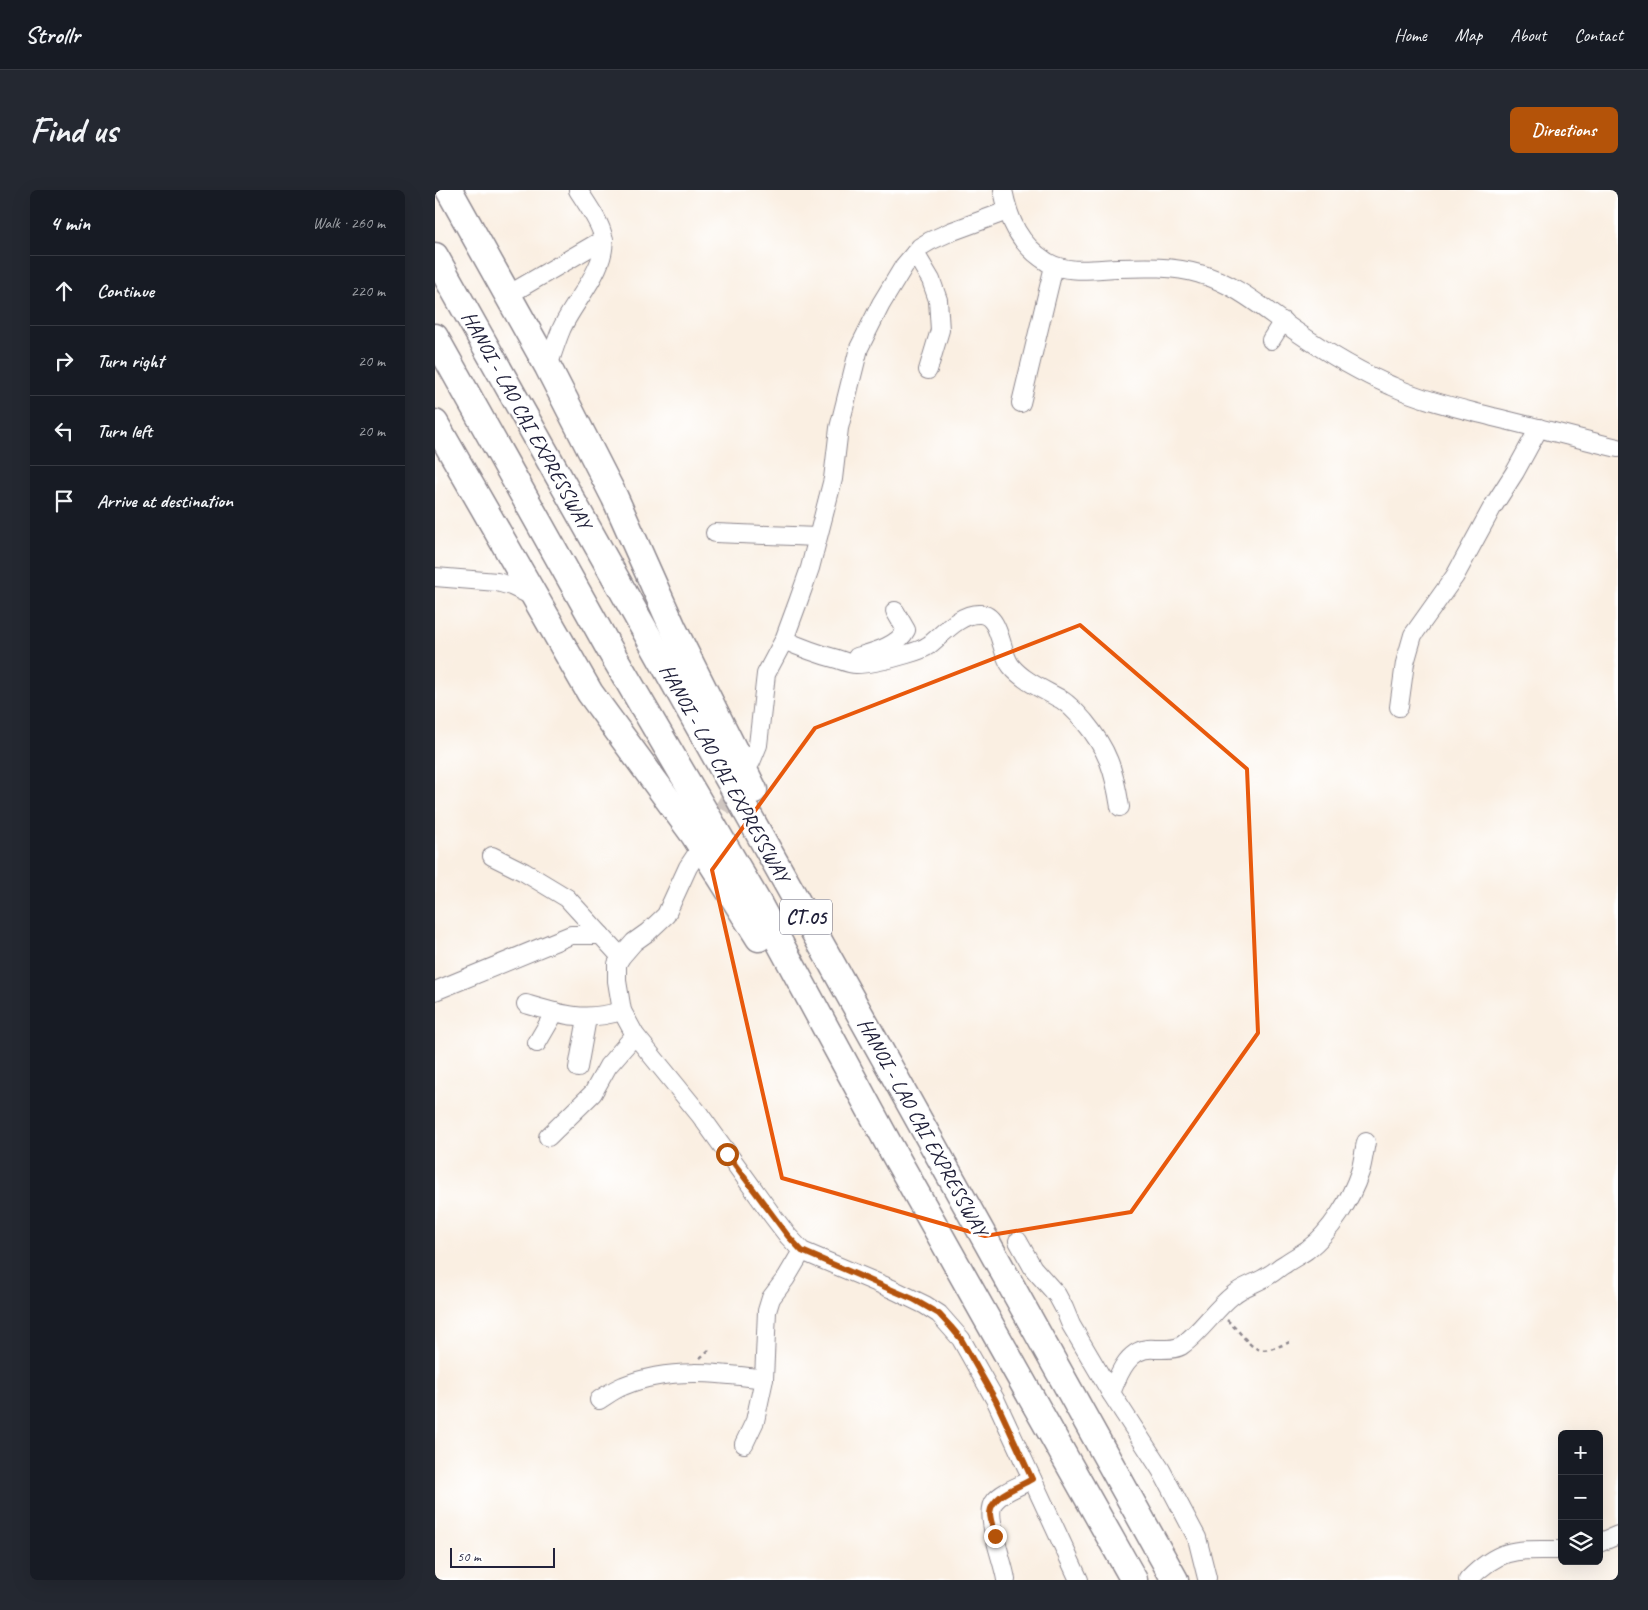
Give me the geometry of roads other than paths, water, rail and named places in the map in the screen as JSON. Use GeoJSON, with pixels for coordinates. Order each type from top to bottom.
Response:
{"type":"FeatureCollection","features":[{"type":"Feature","properties":{"kind":"highway"},"geometry":{"type":"LineString","coordinates":[[449,190],[548,367],[615,498],[673,628],[749,780],[832,964]]}},
{"type":"Feature","properties":{"kind":"highway","name":"HANOI - LAO CAI EXPRESSWAY"},"geometry":{"type":"LineString","coordinates":[[435,256],[1175,1580]]}},
{"type":"Feature","properties":{"kind":"highway","name":"HANOI - LAO CAI EXPRESSWAY"},"geometry":{"type":"LineString","coordinates":[[435,337],[610,650],[757,901],[888,1142],[1134,1580]]}},
{"type":"Feature","properties":{"kind":"highway"},"geometry":{"type":"LineString","coordinates":[[435,422],[590,693],[694,835],[888,1142]]}},
{"type":"Feature","properties":{"kind":"street"},"geometry":{"type":"LineString","coordinates":[[548,367],[561,330],[598,268],[602,253],[604,239],[601,230],[578,190]]}},
{"type":"Feature","properties":{"kind":"street"},"geometry":{"type":"LineString","coordinates":[[1003,190],[1007,210],[1016,232],[1039,256],[1055,266],[1087,269],[1161,268],[1200,274],[1234,289],[1325,350],[1392,386],[1431,400],[1618,448]]}},
{"type":"Feature","properties":{"kind":"street"},"geometry":{"type":"LineString","coordinates":[[751,762],[757,745],[766,674],[784,640],[810,568],[833,479],[839,428],[859,348],[881,304],[905,266],[920,247],[930,241],[1007,210]]}},
{"type":"Feature","properties":{"kind":"street"},"geometry":{"type":"LineString","coordinates":[[508,295],[604,239]]}},
{"type":"Feature","properties":{"kind":"street"},"geometry":{"type":"LineString","coordinates":[[915,253],[931,280],[938,300],[940,330],[928,370]]}},
{"type":"Feature","properties":{"kind":"street"},"geometry":{"type":"LineString","coordinates":[[1021,403],[1055,266]]}},
{"type":"Feature","properties":{"kind":"street"},"geometry":{"type":"LineString","coordinates":[[1271,340],[1283,321]]}},
{"type":"Feature","properties":{"kind":"street"},"geometry":{"type":"LineString","coordinates":[[1399,707],[1405,663],[1413,635],[1455,576],[1539,428]]}},
{"type":"Feature","properties":{"kind":"street"},"geometry":{"type":"LineString","coordinates":[[715,533],[817,538]]}},
{"type":"Feature","properties":{"kind":"street"},"geometry":{"type":"LineString","coordinates":[[435,577],[497,582],[511,586],[534,597]]}},
{"type":"Feature","properties":{"kind":"street"},"geometry":{"type":"LineString","coordinates":[[842,661],[873,652],[902,637],[906,630],[895,611]]}},
{"type":"Feature","properties":{"kind":"street"},"geometry":{"type":"LineString","coordinates":[[784,640],[814,653],[842,661],[853,664],[867,663],[883,661],[913,652],[927,646],[959,620],[971,614],[985,615],[998,630],[1010,665],[1025,679],[1073,709],[1094,733],[1109,758],[1120,807]]}},
{"type":"Feature","properties":{"kind":"street"},"geometry":{"type":"LineString","coordinates":[[696,855],[688,867],[666,915],[649,932],[634,942],[617,964],[617,981],[622,1011],[635,1035],[700,1115],[772,1215],[802,1251],[925,1305],[939,1314],[961,1339],[996,1401],[1079,1580]]}},
{"type":"Feature","properties":{"kind":"street"},"geometry":{"type":"LineString","coordinates":[[492,856],[524,872],[567,898],[621,957]]}},
{"type":"Feature","properties":{"kind":"street"},"geometry":{"type":"LineString","coordinates":[[435,991],[571,935],[601,935]]}},
{"type":"Feature","properties":{"kind":"street"},"geometry":{"type":"LineString","coordinates":[[526,1004],[571,1017],[605,1016],[622,1011]]}},
{"type":"Feature","properties":{"kind":"street"},"geometry":{"type":"LineString","coordinates":[[537,1043],[555,1012]]}},
{"type":"Feature","properties":{"kind":"street"},"geometry":{"type":"LineString","coordinates":[[578,1068],[587,1018]]}},
{"type":"Feature","properties":{"kind":"street"},"geometry":{"type":"LineString","coordinates":[[548,1137],[593,1093],[608,1066],[635,1035]]}},
{"type":"Feature","properties":{"kind":"street"},"geometry":{"type":"LineString","coordinates":[[1111,1394],[1122,1368],[1134,1354],[1146,1349],[1180,1347],[1233,1295],[1241,1289],[1257,1283],[1307,1250],[1321,1237],[1345,1206],[1351,1194],[1361,1171],[1366,1142]]}},
{"type":"Feature","properties":{"kind":"street"},"geometry":{"type":"LineString","coordinates":[[1018,1241],[1033,1268],[1060,1302],[1071,1325],[1111,1394],[1161,1470],[1197,1538],[1208,1579]]}},
{"type":"Feature","properties":{"kind":"street"},"geometry":{"type":"LineString","coordinates":[[744,1444],[755,1421],[765,1379],[767,1311],[771,1298],[786,1278],[802,1251]]}},
{"type":"Feature","properties":{"kind":"street"},"geometry":{"type":"LineString","coordinates":[[599,1400],[621,1386],[661,1375],[700,1372],[765,1379]]}},
{"type":"Feature","properties":{"kind":"street"},"geometry":{"type":"LineString","coordinates":[[1006,1580],[990,1514],[993,1502],[1002,1494],[1032,1479]]}},
{"type":"Feature","properties":{"kind":"street"},"geometry":{"type":"LineString","coordinates":[[1603,1541],[1618,1535]]}},
{"type":"Feature","properties":{"kind":"street"},"geometry":{"type":"LineString","coordinates":[[1468,1580],[1478,1570],[1501,1555],[1511,1551],[1558,1550]]}},
{"type":"Feature","properties":{"kind":"tunnel"},"geometry":{"type":"LineString","coordinates":[[709,833],[738,784]]}}]}
